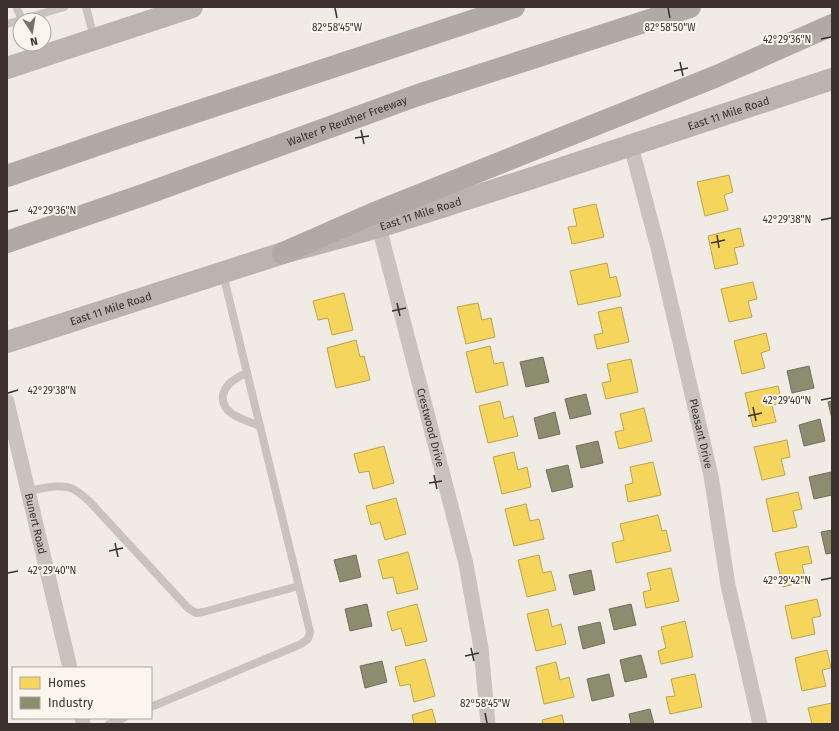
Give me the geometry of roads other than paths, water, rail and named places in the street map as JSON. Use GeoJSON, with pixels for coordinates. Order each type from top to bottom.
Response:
{"type":"FeatureCollection","features":[{"type":"Feature","properties":{"kind":"highway"},"geometry":{"type":"LineString","coordinates":[[7,176],[132,133],[514,7]]}},
{"type":"Feature","properties":{"kind":"highway","name":"Walter P Reuther Freeway"},"geometry":{"type":"LineString","coordinates":[[7,242],[143,195],[418,95],[690,7]]}},
{"type":"Feature","properties":{"kind":"highway"},"geometry":{"type":"LineString","coordinates":[[283,253],[372,214],[717,76],[832,25]]}},
{"type":"Feature","properties":{"kind":"main road"},"geometry":{"type":"LineString","coordinates":[[7,68],[192,7]]}},
{"type":"Feature","properties":{"kind":"main road","name":"East 11 Mile Road"},"geometry":{"type":"LineString","coordinates":[[7,342],[283,253],[379,227],[631,146],[832,79]]}},
{"type":"Feature","properties":{"kind":"street","name":"Pleasant Drive"},"geometry":{"type":"LineString","coordinates":[[631,146],[658,248],[711,476],[728,585],[760,724]]}},
{"type":"Feature","properties":{"kind":"street","name":"Crestwood Drive"},"geometry":{"type":"LineString","coordinates":[[379,227],[466,564],[481,648],[488,724]]}},
{"type":"Feature","properties":{"kind":"street","name":"Bunert Road"},"geometry":{"type":"LineString","coordinates":[[7,402],[12,444],[28,491],[70,667]]}},
{"type":"Feature","properties":{"kind":"lane"},"geometry":{"type":"LineString","coordinates":[[40,10],[64,7]]}},
{"type":"Feature","properties":{"kind":"lane"},"geometry":{"type":"LineString","coordinates":[[86,7],[94,39]]}},
{"type":"Feature","properties":{"kind":"lane"},"geometry":{"type":"LineString","coordinates":[[152,707],[301,644],[308,639],[310,632],[223,272]]}},
{"type":"Feature","properties":{"kind":"lane"},"geometry":{"type":"LineString","coordinates":[[247,372],[229,384],[224,391],[222,400],[226,409],[231,414],[260,426]]}},
{"type":"Feature","properties":{"kind":"lane"},"geometry":{"type":"LineString","coordinates":[[28,491],[61,486],[72,488],[79,493],[89,501],[188,608],[196,613],[299,586]]}},
{"type":"Feature","properties":{"kind":"lane"},"geometry":{"type":"LineString","coordinates":[[109,724],[122,719]]}}]}
